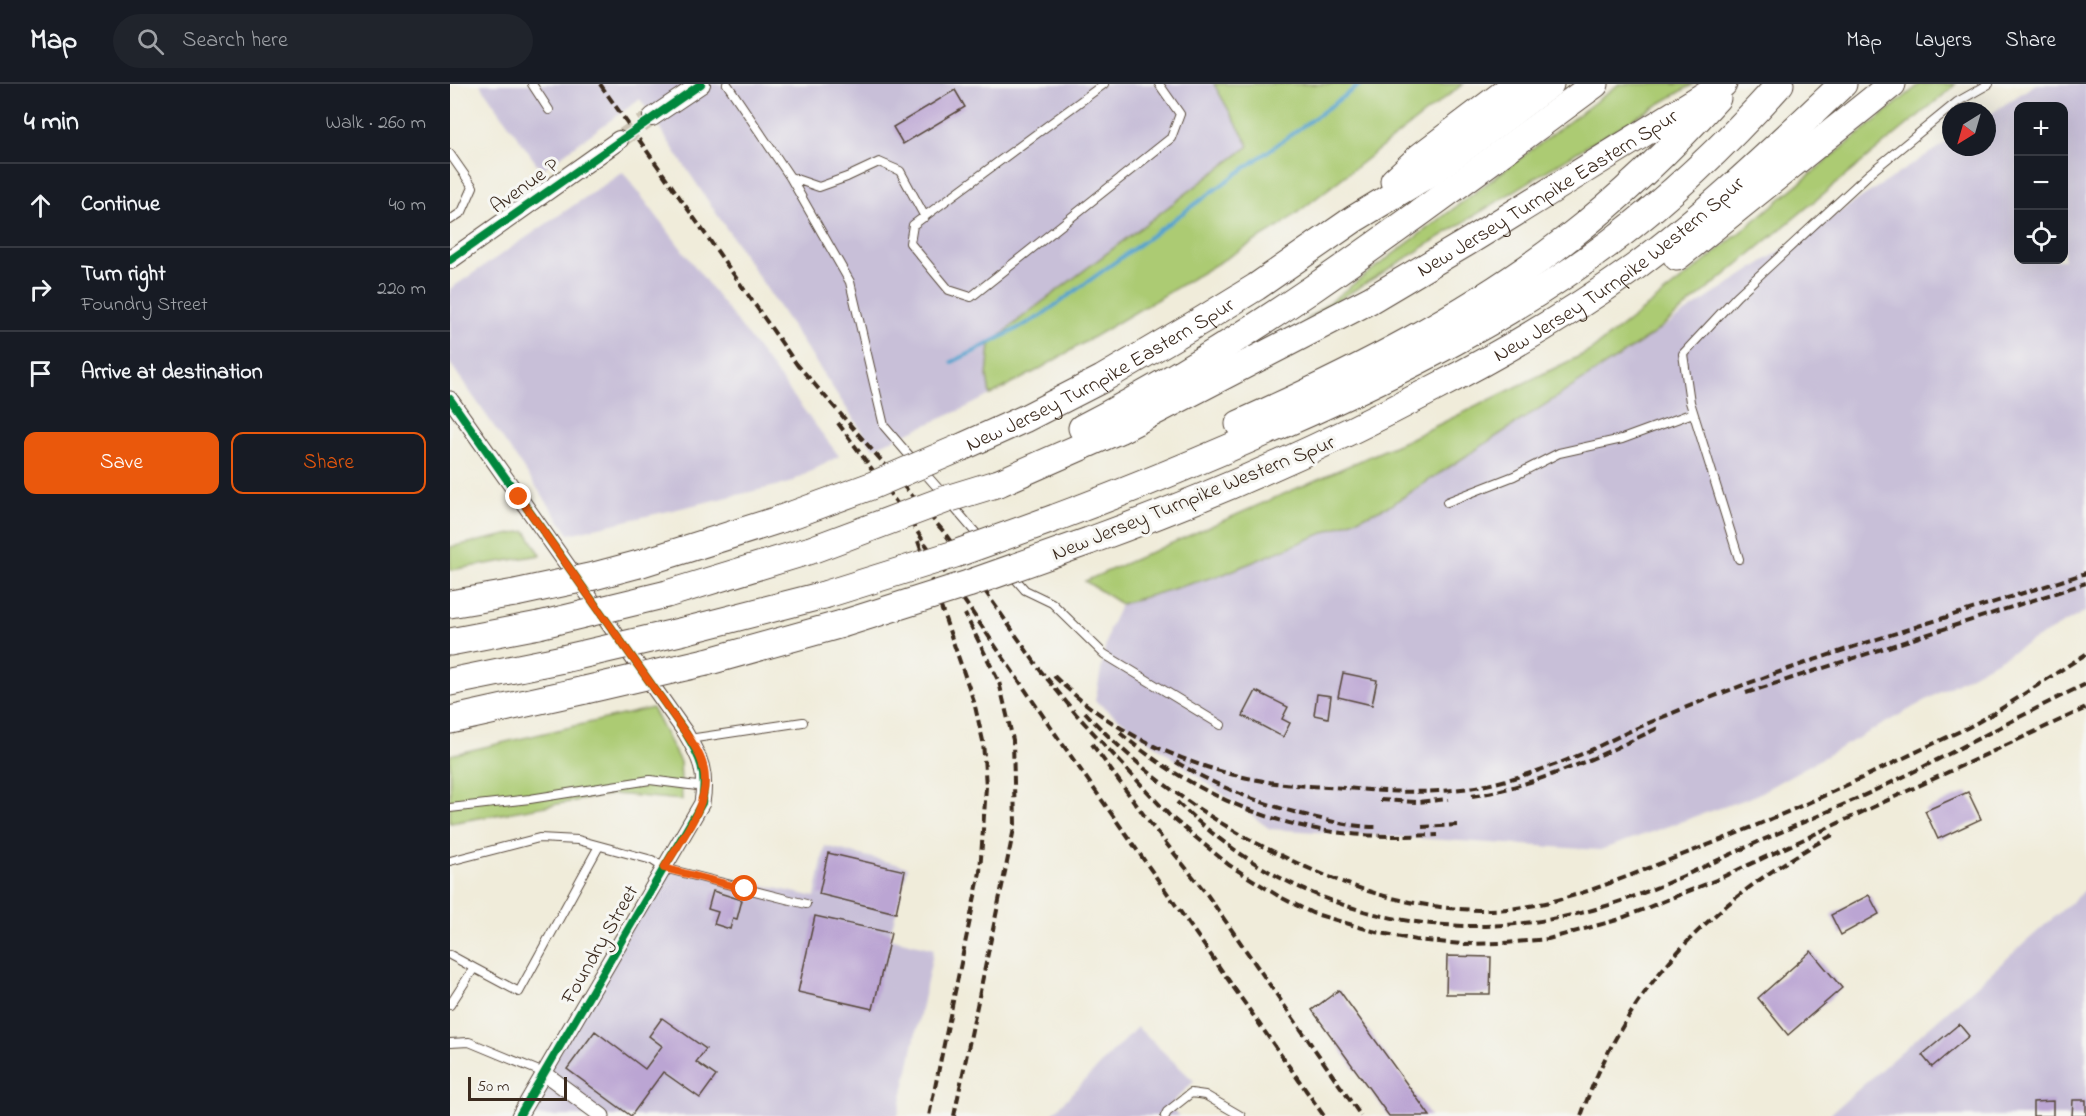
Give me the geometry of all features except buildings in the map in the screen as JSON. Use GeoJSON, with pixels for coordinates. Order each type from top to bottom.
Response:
{"type":"FeatureCollection","features":[{"type":"Feature","properties":{"kind":"highway","name":"New Jersey Turnpike Eastern Spur"},"geometry":{"type":"LineString","coordinates":[[1354,219],[1421,156],[1516,84]]}},
{"type":"Feature","properties":{"kind":"highway","name":"New Jersey Turnpike Eastern Spur"},"geometry":{"type":"LineString","coordinates":[[450,604],[594,576],[712,543],[871,486],[1024,419],[1154,350],[1256,286],[1354,219],[1430,173],[1550,84]]}},
{"type":"Feature","properties":{"kind":"highway","name":"New Jersey Turnpike Eastern Spur"},"geometry":{"type":"LineString","coordinates":[[995,479],[1166,382],[1268,319],[1369,250],[1595,84]]}},
{"type":"Feature","properties":{"kind":"highway","name":"New Jersey Turnpike Eastern Spur"},"geometry":{"type":"LineString","coordinates":[[450,642],[539,625],[668,594],[811,550],[868,530],[1119,430],[1327,323],[1421,270],[1723,84]]}},
{"type":"Feature","properties":{"kind":"highway"},"geometry":{"type":"LineString","coordinates":[[1116,495],[1204,439],[1298,397],[1380,355],[1469,305],[1521,272],[1566,239],[1633,184],[1693,125],[1729,84]]}},
{"type":"Feature","properties":{"kind":"highway","name":"New Jersey Turnpike Western Spur"},"geometry":{"type":"LineString","coordinates":[[450,682],[684,631],[824,595],[955,554],[1116,495],[1339,400],[1434,352],[1533,296],[1601,249],[1655,207],[1733,134],[1780,84]]}},
{"type":"Feature","properties":{"kind":"highway","name":"New Jersey Turnpike Western Spur"},"geometry":{"type":"LineString","coordinates":[[450,720],[706,662],[842,624],[958,588],[1089,541],[1236,484],[1347,433],[1458,376],[1531,336],[1590,298],[1658,249],[1725,192],[1843,84]]}},
{"type":"Feature","properties":{"kind":"highway"},"geometry":{"type":"LineString","coordinates":[[1531,336],[1637,287],[1892,84]]}},
{"type":"Feature","properties":{"kind":"highway"},"geometry":{"type":"LineString","coordinates":[[450,735],[552,698]]}},
{"type":"Feature","properties":{"kind":"street"},"geometry":{"type":"LineString","coordinates":[[652,117],[700,84]]}},
{"type":"Feature","properties":{"kind":"street","name":"Avenue P"},"geometry":{"type":"LineString","coordinates":[[450,260],[619,140]]}},
{"type":"Feature","properties":{"kind":"street","name":"Foundry Street"},"geometry":{"type":"LineString","coordinates":[[450,399],[689,739],[704,770],[705,786],[702,803],[519,1116]]}},
{"type":"Feature","properties":{"kind":"street"},"geometry":{"type":"LineString","coordinates":[[544,1073],[602,1116]]}},
{"type":"Feature","properties":{"kind":"lane"},"geometry":{"type":"LineString","coordinates":[[532,84],[549,110]]}},
{"type":"Feature","properties":{"kind":"lane"},"geometry":{"type":"LineString","coordinates":[[727,84],[790,177],[850,282],[884,426],[994,554]]}},
{"type":"Feature","properties":{"kind":"lane"},"geometry":{"type":"LineString","coordinates":[[1104,84],[913,225],[910,243],[949,290],[971,297],[1171,138],[1180,114],[1159,84]]}},
{"type":"Feature","properties":{"kind":"lane"},"geometry":{"type":"LineString","coordinates":[[1739,559],[1693,413],[1683,354],[1737,296],[1870,173],[1957,102],[1989,84]]}},
{"type":"Feature","properties":{"kind":"lane"},"geometry":{"type":"LineString","coordinates":[[450,154],[473,187],[462,212],[450,220]]}},
{"type":"Feature","properties":{"kind":"lane"},"geometry":{"type":"LineString","coordinates":[[790,177],[819,187],[879,162],[900,171],[925,217]]}},
{"type":"Feature","properties":{"kind":"lane"},"geometry":{"type":"LineString","coordinates":[[1447,502],[1514,476],[1559,453],[1622,439],[1693,413]]}},
{"type":"Feature","properties":{"kind":"lane"},"geometry":{"type":"LineString","coordinates":[[1002,563],[1025,590],[1053,603],[1104,654],[1221,725]]}},
{"type":"Feature","properties":{"kind":"lane"},"geometry":{"type":"LineString","coordinates":[[689,739],[803,722]]}},
{"type":"Feature","properties":{"kind":"lane"},"geometry":{"type":"LineString","coordinates":[[450,808],[530,799],[650,780],[705,786]]}},
{"type":"Feature","properties":{"kind":"lane"},"geometry":{"type":"LineString","coordinates":[[450,861],[539,838],[578,840],[652,860],[664,868],[806,904]]}},
{"type":"Feature","properties":{"kind":"lane"},"geometry":{"type":"LineString","coordinates":[[450,955],[519,992],[599,846]]}},
{"type":"Feature","properties":{"kind":"lane"},"geometry":{"type":"LineString","coordinates":[[450,1005],[474,968]]}},
{"type":"Feature","properties":{"kind":"lane"},"geometry":{"type":"LineString","coordinates":[[450,1043],[469,1042],[544,1073]]}},
{"type":"Feature","properties":{"kind":"lane"},"geometry":{"type":"LineString","coordinates":[[1165,1116],[1191,1093],[1205,1095],[1241,1116]]}},
{"type":"Feature","properties":{"kind":"shaded area"},"geometry":{"type":"Polygon","coordinates":[[[480,84],[1214,84],[1250,146],[1021,318],[987,376],[990,395],[873,448],[640,99],[541,170],[480,84]]]}},
{"type":"Feature","properties":{"kind":"shaded area"},"geometry":{"type":"Polygon","coordinates":[[[2036,84],[2086,84],[2086,611],[1754,796],[1600,850],[1270,829],[1095,701],[1109,629],[1121,604],[1224,574],[1391,505],[1942,145],[1942,156],[1996,156],[1996,110],[2036,84]]]}},
{"type":"Feature","properties":{"kind":"shaded area"},"geometry":{"type":"Polygon","coordinates":[[[623,172],[839,456],[789,483],[569,534],[450,363],[450,289],[623,172]]]}},
{"type":"Feature","properties":{"kind":"shaded area"},"geometry":{"type":"Polygon","coordinates":[[[825,846],[908,867],[889,938],[934,949],[898,1116],[521,1116],[668,864],[815,897],[825,846]]]}},
{"type":"Feature","properties":{"kind":"shaded area"},"geometry":{"type":"Polygon","coordinates":[[[2086,889],[2086,1116],[1828,1116],[2086,889]]]}},
{"type":"Feature","properties":{"kind":"shaded area"},"geometry":{"type":"Polygon","coordinates":[[[1137,1027],[1194,1081],[1169,1106],[1179,1116],[1050,1116],[1137,1027]]]}},
{"type":"Feature","properties":{"kind":"green space"},"geometry":{"type":"Polygon","coordinates":[[[1214,84],[1463,84],[1279,227],[1036,371],[990,395],[987,376],[990,345],[1021,318],[1249,146],[1214,84]]]}},
{"type":"Feature","properties":{"kind":"green space"},"geometry":{"type":"Polygon","coordinates":[[[1619,84],[1694,84],[1590,144],[1303,322],[1619,84]]]}},
{"type":"Feature","properties":{"kind":"green space"},"geometry":{"type":"Polygon","coordinates":[[[1920,84],[1955,84],[1652,335],[1391,505],[1224,574],[1121,604],[1085,581],[1405,441],[1590,351],[1698,267],[1920,84]]]}},
{"type":"Feature","properties":{"kind":"green space"},"geometry":{"type":"Polygon","coordinates":[[[526,531],[541,555],[450,570],[450,547],[526,531]]]}},
{"type":"Feature","properties":{"kind":"green space"},"geometry":{"type":"Polygon","coordinates":[[[652,708],[680,762],[682,800],[614,794],[450,823],[450,755],[652,708]]]}},
{"type":"Feature","properties":{"kind":"waterway"},"geometry":{"type":"LineString","coordinates":[[952,362],[1039,317],[1361,84]]}},
{"type":"Feature","properties":{"kind":"tunnel"},"geometry":{"type":"LineString","coordinates":[[619,140],[652,117]]}},
{"type":"Feature","properties":{"kind":"railway"},"geometry":{"type":"LineString","coordinates":[[600,84],[800,369]]}},
{"type":"Feature","properties":{"kind":"railway"},"geometry":{"type":"LineString","coordinates":[[795,362],[944,532],[1040,670],[1076,714],[1170,816],[1229,865],[1280,897],[1312,913],[1376,932],[1416,940],[1461,944],[1505,943],[1548,939],[1617,920],[1716,880],[2086,708]]}},
{"type":"Feature","properties":{"kind":"railway"},"geometry":{"type":"LineString","coordinates":[[838,423],[905,514],[1054,732],[1324,1116]]}},
{"type":"Feature","properties":{"kind":"railway"},"geometry":{"type":"LineString","coordinates":[[918,541],[974,702],[983,741],[986,787],[980,872],[929,1116]]}},
{"type":"Feature","properties":{"kind":"railway"},"geometry":{"type":"LineString","coordinates":[[1054,676],[1098,713],[1148,743],[1230,774],[1280,784],[1384,791],[1442,791],[1499,782],[1542,769],[1670,714],[1771,675],[2086,573]]}},
{"type":"Feature","properties":{"kind":"railway"},"geometry":{"type":"LineString","coordinates":[[1746,693],[2086,583]]}},
{"type":"Feature","properties":{"kind":"railway"},"geometry":{"type":"LineString","coordinates":[[954,1116],[1015,824],[1013,740],[999,682],[965,614]]}},
{"type":"Feature","properties":{"kind":"railway"},"geometry":{"type":"LineString","coordinates":[[1085,712],[1128,754],[1175,792],[1251,840],[1304,866],[1355,887],[1406,901],[1460,909],[1512,909],[1557,900],[1622,879],[1823,796],[1969,727],[2086,654]]}},
{"type":"Feature","properties":{"kind":"railway"},"geometry":{"type":"LineString","coordinates":[[1177,802],[1219,838],[1263,868],[1310,892],[1359,910],[1411,921],[1463,926],[1517,924],[1572,915],[1643,893],[1897,780],[2086,684]]}},
{"type":"Feature","properties":{"kind":"railway"},"geometry":{"type":"LineString","coordinates":[[1472,796],[1545,777],[1592,759],[1660,727]]}},
{"type":"Feature","properties":{"kind":"railway"},"geometry":{"type":"LineString","coordinates":[[1120,733],[1145,753],[1199,787],[1228,801],[1288,823],[1351,834],[1438,835]]}},
{"type":"Feature","properties":{"kind":"railway"},"geometry":{"type":"LineString","coordinates":[[1092,744],[1149,822],[1206,893],[1361,1116]]}},
{"type":"Feature","properties":{"kind":"railway"},"geometry":{"type":"LineString","coordinates":[[1176,762],[1225,788],[1277,807],[1336,822],[1377,827]]}},
{"type":"Feature","properties":{"kind":"railway"},"geometry":{"type":"LineString","coordinates":[[1380,800],[1418,802],[1448,799]]}},
{"type":"Feature","properties":{"kind":"railway"},"geometry":{"type":"LineString","coordinates":[[1422,827],[1457,825]]}},
{"type":"Feature","properties":{"kind":"railway"},"geometry":{"type":"LineString","coordinates":[[1581,1116],[1600,1069],[1622,1027],[1649,987],[1679,951],[1712,918],[1749,887],[1833,835]]}},
{"type":"Feature","properties":{"kind":"cycle path"},"geometry":{"type":"LineString","coordinates":[[450,260],[701,84]]}},
{"type":"Feature","properties":{"kind":"cycle path"},"geometry":{"type":"LineString","coordinates":[[450,399],[685,732],[699,758],[704,783],[702,803],[519,1116]]}},
{"type":"Feature","properties":{"kind":"route"},"geometry":{"type":"LineString","coordinates":[[519,497],[685,732],[699,756],[704,770],[705,786],[702,803],[664,868],[745,889]]}}]}
